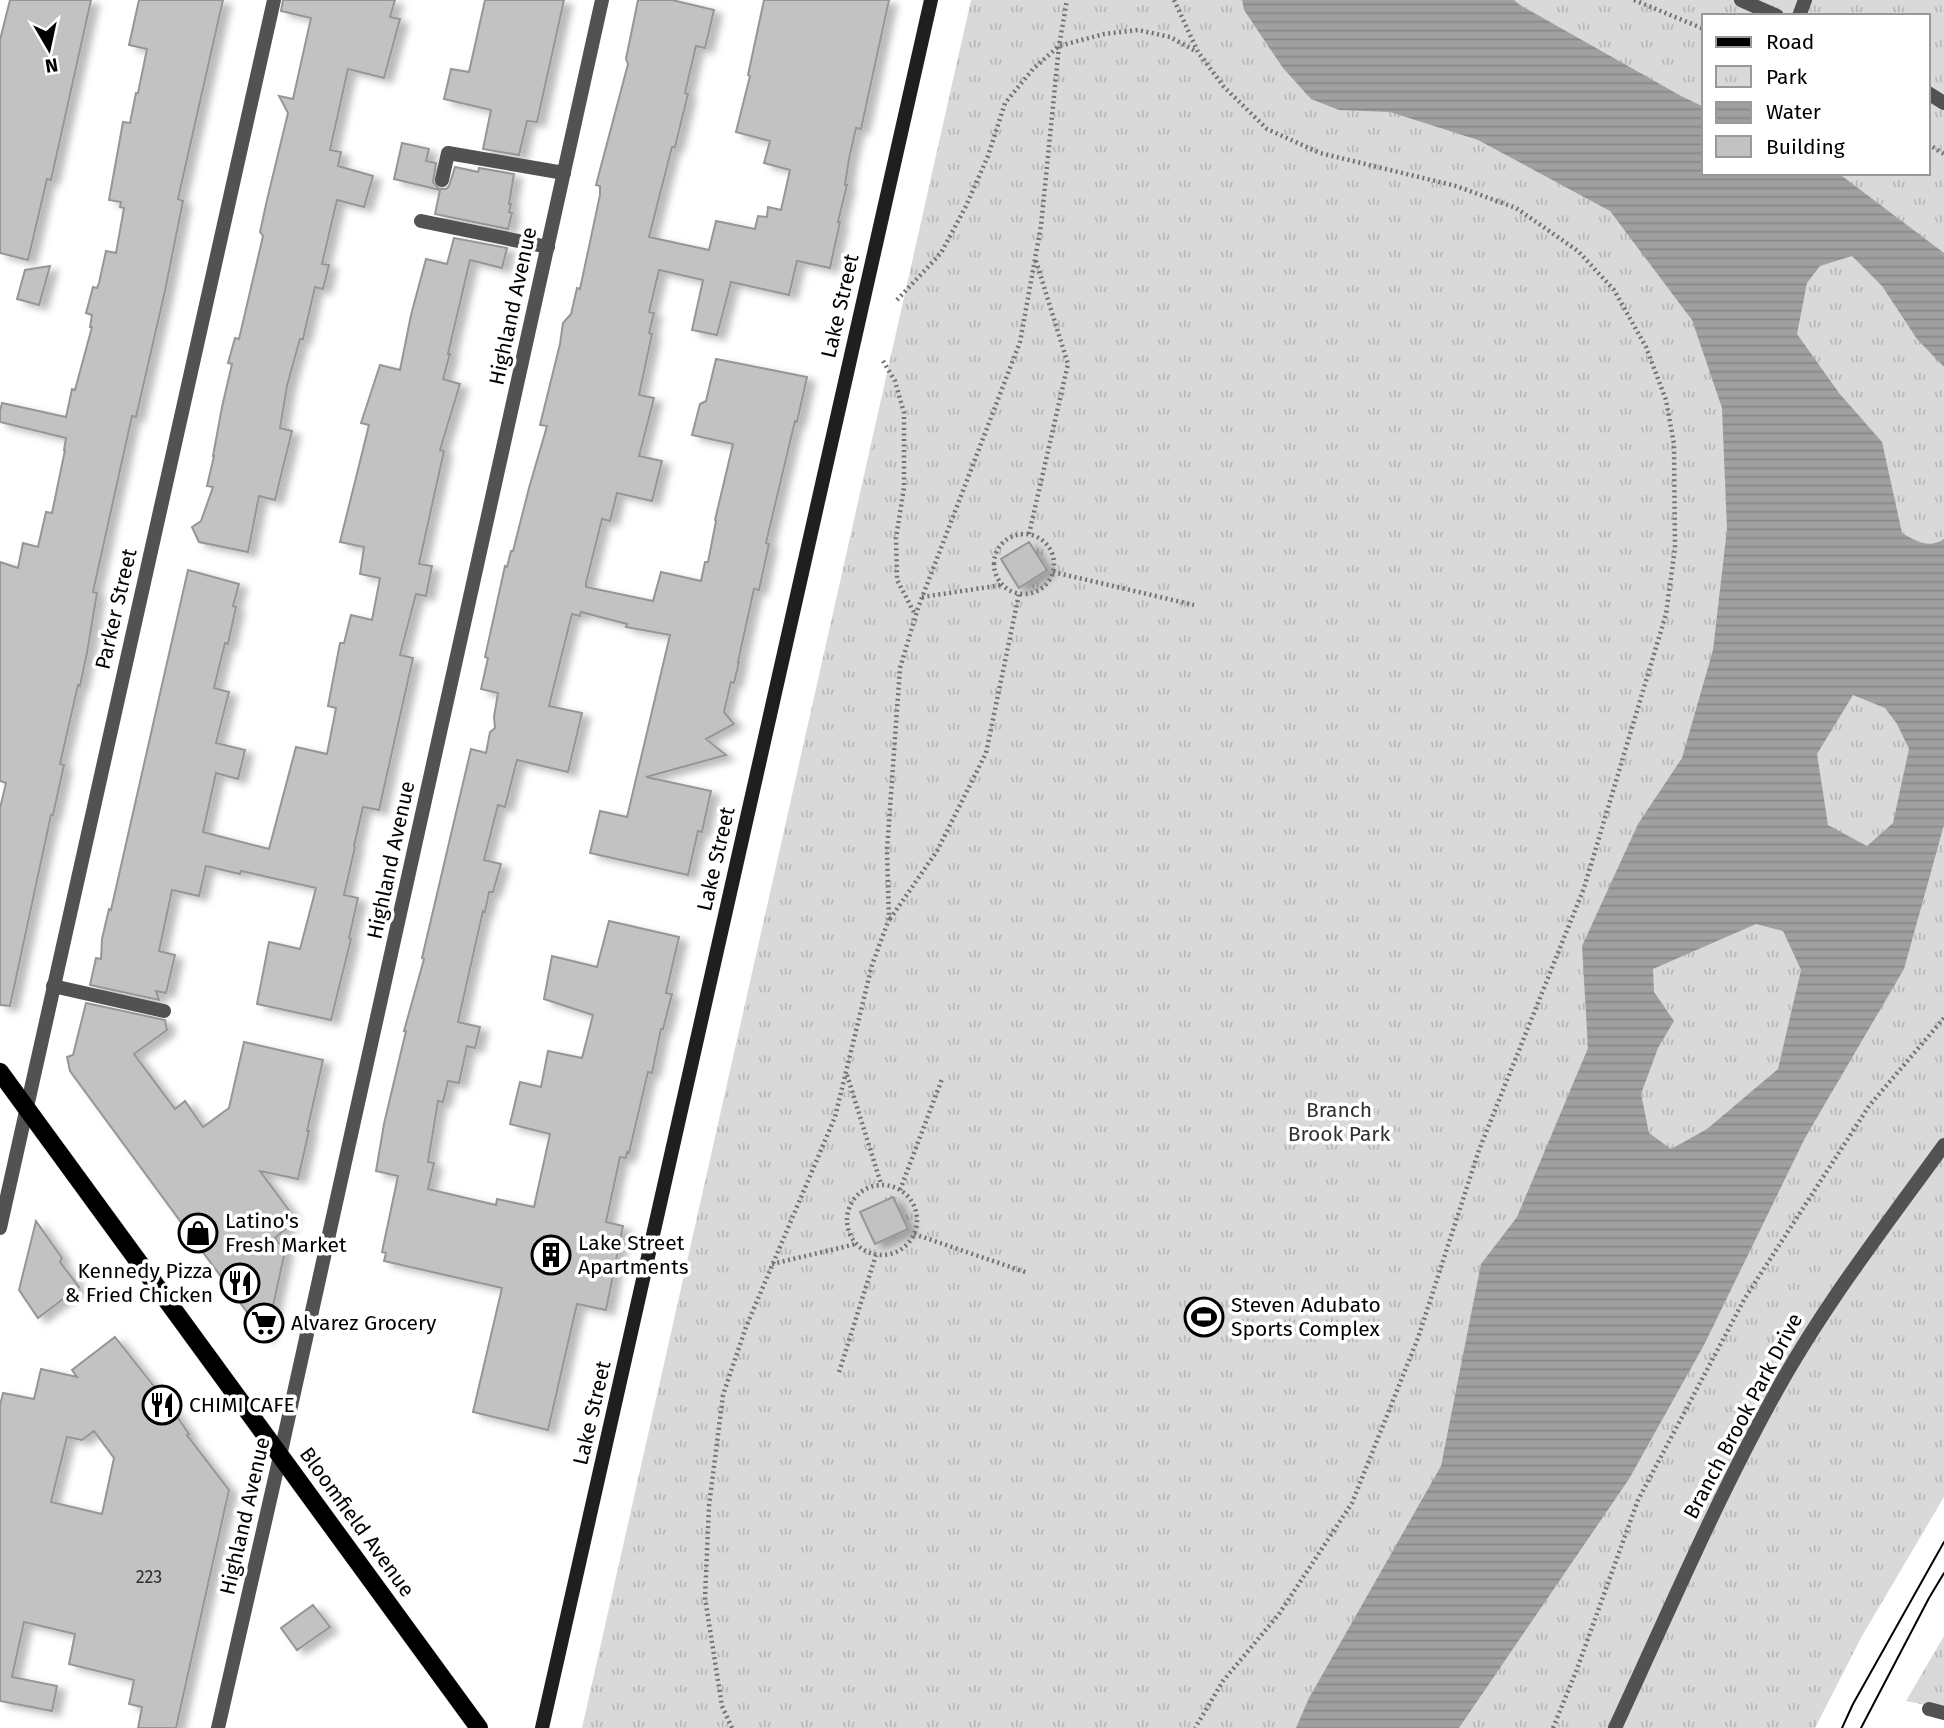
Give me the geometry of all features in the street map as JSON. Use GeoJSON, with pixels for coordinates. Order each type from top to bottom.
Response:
{"type":"FeatureCollection","features":[{"type":"Feature","properties":{"kind":"main road","name":"Bloomfield Avenue"},"geometry":{"type":"LineString","coordinates":[[0,1072],[479,1728]]}},
{"type":"Feature","properties":{"kind":"street","name":"Parker Street"},"geometry":{"type":"LineString","coordinates":[[0,1228],[274,0]]}},
{"type":"Feature","properties":{"kind":"street","name":"Highland Avenue"},"geometry":{"type":"LineString","coordinates":[[218,1728],[603,0]]}},
{"type":"Feature","properties":{"kind":"street","name":"Lake Street"},"geometry":{"type":"LineString","coordinates":[[542,1728],[931,0]]}},
{"type":"Feature","properties":{"kind":"street"},"geometry":{"type":"LineString","coordinates":[[1741,0],[1772,14]]}},
{"type":"Feature","properties":{"kind":"street"},"geometry":{"type":"LineString","coordinates":[[442,180],[448,153],[564,173]]}},
{"type":"Feature","properties":{"kind":"street"},"geometry":{"type":"LineString","coordinates":[[421,221],[548,247]]}},
{"type":"Feature","properties":{"kind":"street"},"geometry":{"type":"LineString","coordinates":[[53,986],[164,1010]]}},
{"type":"Feature","properties":{"kind":"street","name":"Branch Brook Park Drive"},"geometry":{"type":"LineString","coordinates":[[1615,1728],[1709,1522],[1772,1400],[1839,1289],[1944,1145]]}},
{"type":"Feature","properties":{"kind":"street"},"geometry":{"type":"LineString","coordinates":[[1929,1709],[1944,1713]]}},
{"type":"Feature","properties":{"kind":"path"},"geometry":{"type":"LineString","coordinates":[[889,919],[887,849],[900,668],[915,615],[1020,342],[1041,226],[1059,46],[1067,0]]}},
{"type":"Feature","properties":{"kind":"path"},"geometry":{"type":"LineString","coordinates":[[1174,0],[1198,52],[1224,87],[1267,129],[1320,153],[1457,186],[1516,208],[1578,251],[1615,290],[1646,347],[1665,400],[1674,444],[1675,548],[1665,614],[1584,888],[1479,1150],[1418,1338],[1352,1503],[1279,1614],[1223,1681],[1195,1728]]}},
{"type":"Feature","properties":{"kind":"path"},"geometry":{"type":"LineString","coordinates":[[1634,0],[1702,28]]}},
{"type":"Feature","properties":{"kind":"path"},"geometry":{"type":"LineString","coordinates":[[897,300],[941,253],[988,156],[1005,103],[1033,69],[1059,46],[1104,34],[1138,30],[1170,37],[1198,52]]}},
{"type":"Feature","properties":{"kind":"path"},"geometry":{"type":"LineString","coordinates":[[1029,534],[1069,364],[1035,258]]}},
{"type":"Feature","properties":{"kind":"path"},"geometry":{"type":"LineString","coordinates":[[883,361],[895,381],[904,414],[904,488],[896,538],[897,580],[915,615]]}},
{"type":"Feature","properties":{"kind":"path"},"geometry":{"type":"LineString","coordinates":[[1029,534],[1038,537],[1051,550],[1054,559],[1053,572],[1046,585],[1038,591],[1019,594],[1010,591],[997,578],[994,559],[1002,542],[1010,537],[1029,534]]}},
{"type":"Feature","properties":{"kind":"path"},"geometry":{"type":"LineString","coordinates":[[1053,572],[1194,605]]}},
{"type":"Feature","properties":{"kind":"path"},"geometry":{"type":"LineString","coordinates":[[922,597],[1003,585]]}},
{"type":"Feature","properties":{"kind":"path"},"geometry":{"type":"LineString","coordinates":[[732,1728],[722,1706],[705,1598],[709,1507],[723,1395],[746,1327],[835,1117],[872,965],[889,919],[937,851],[986,753],[1019,594]]}},
{"type":"Feature","properties":{"kind":"path"},"geometry":{"type":"LineString","coordinates":[[1553,1728],[1577,1670],[1638,1500],[1745,1298],[1869,1106],[1944,1018]]}},
{"type":"Feature","properties":{"kind":"path"},"geometry":{"type":"LineString","coordinates":[[846,1072],[881,1184]]}},
{"type":"Feature","properties":{"kind":"path"},"geometry":{"type":"LineString","coordinates":[[900,1190],[942,1079]]}},
{"type":"Feature","properties":{"kind":"path"},"geometry":{"type":"LineString","coordinates":[[881,1184],[900,1190],[911,1200],[916,1211],[914,1234],[899,1251],[888,1255],[865,1251],[849,1234],[846,1223],[851,1201],[859,1192],[870,1186],[881,1184]]}},
{"type":"Feature","properties":{"kind":"path"},"geometry":{"type":"LineString","coordinates":[[914,1234],[1028,1273]]}},
{"type":"Feature","properties":{"kind":"path"},"geometry":{"type":"LineString","coordinates":[[772,1264],[856,1244]]}},
{"type":"Feature","properties":{"kind":"path"},"geometry":{"type":"LineString","coordinates":[[839,1372],[876,1255]]}},
{"type":"Feature","properties":{"kind":"green space","name":"Branch Brook Park"},"geometry":{"type":"Polygon","coordinates":[[[971,0],[1944,0],[1944,1497],[1862,1636],[1815,1728],[582,1728],[971,0]]]}},
{"type":"Feature","properties":{"kind":"green space"},"geometry":{"type":"Polygon","coordinates":[[[1944,1636],[1944,1709],[1906,1701],[1944,1636]]]}},
{"type":"Feature","properties":{"kind":"water"},"geometry":{"type":"Polygon","coordinates":[[[1242,0],[1514,0],[1702,106],[1702,175],[1841,175],[1944,253],[1944,367],[1917,339],[1882,286],[1852,256],[1820,266],[1807,283],[1797,334],[1839,393],[1882,442],[1902,533],[1928,544],[1944,539],[1944,825],[1904,969],[1805,1138],[1704,1345],[1629,1479],[1459,1728],[1296,1728],[1309,1698],[1441,1466],[1481,1264],[1517,1217],[1588,1048],[1582,946],[1638,824],[1682,758],[1713,650],[1727,529],[1722,408],[1692,320],[1610,211],[1478,140],[1390,112],[1339,110],[1311,99],[1283,68],[1244,10],[1242,0]],[[1853,695],[1817,754],[1828,825],[1867,846],[1893,823],[1909,749],[1897,724],[1885,708],[1853,695]],[[1756,924],[1653,969],[1654,992],[1674,1021],[1658,1048],[1641,1094],[1649,1133],[1671,1149],[1707,1129],[1778,1069],[1801,970],[1783,931],[1756,924]]]}},
{"type":"Feature","properties":{"kind":"building"},"geometry":{"type":"Polygon","coordinates":[[[10,0],[91,0],[51,180],[47,179],[28,260],[0,253],[0,40],[10,0]]]}},
{"type":"Feature","properties":{"kind":"building"},"geometry":{"type":"Polygon","coordinates":[[[139,0],[223,0],[178,199],[183,201],[165,291],[136,417],[132,416],[93,592],[97,593],[87,653],[60,764],[64,765],[53,815],[10,1006],[0,1005],[0,808],[6,783],[0,781],[0,562],[18,568],[23,543],[38,547],[46,512],[52,513],[66,438],[0,422],[0,411],[2,403],[66,417],[92,327],[92,315],[86,313],[93,287],[97,288],[99,283],[106,251],[116,253],[124,208],[120,207],[121,202],[109,200],[123,122],[130,123],[147,49],[129,45],[139,0]]]}},
{"type":"Feature","properties":{"kind":"building"},"geometry":{"type":"Polygon","coordinates":[[[283,0],[395,0],[390,17],[400,19],[384,78],[348,69],[330,150],[341,152],[338,166],[373,176],[364,207],[337,200],[322,264],[329,265],[323,289],[315,287],[303,339],[300,339],[287,386],[280,428],[292,431],[275,500],[259,496],[248,552],[199,542],[192,527],[201,521],[213,487],[207,486],[232,364],[228,363],[235,338],[239,339],[263,236],[260,232],[288,113],[279,96],[293,99],[311,18],[281,11],[283,0]]]}},
{"type":"Feature","properties":{"kind":"building"},"geometry":{"type":"Polygon","coordinates":[[[485,0],[564,0],[537,122],[527,121],[519,155],[483,149],[491,110],[444,99],[451,69],[469,72],[485,0]]]}},
{"type":"Feature","properties":{"kind":"building"},"geometry":{"type":"Polygon","coordinates":[[[638,0],[672,0],[714,10],[705,48],[696,46],[675,147],[672,147],[649,237],[709,250],[716,221],[755,229],[758,216],[767,217],[768,207],[781,210],[790,170],[764,163],[770,141],[736,132],[764,0],[889,0],[861,129],[856,128],[849,159],[847,185],[830,268],[797,261],[789,295],[731,282],[717,335],[692,330],[703,280],[659,270],[649,312],[654,313],[649,333],[652,334],[639,395],[654,398],[639,456],[662,461],[652,501],[617,493],[610,521],[602,519],[586,583],[586,587],[653,601],[661,572],[701,581],[705,562],[708,562],[733,444],[692,435],[700,404],[706,401],[716,359],[807,377],[766,543],[769,544],[759,590],[754,589],[734,683],[731,682],[724,712],[734,724],[706,739],[726,755],[646,777],[711,791],[702,832],[698,831],[688,875],[590,853],[600,811],[627,817],[670,635],[626,627],[627,624],[581,612],[580,616],[572,614],[549,706],[582,713],[568,772],[517,760],[505,807],[498,805],[484,860],[501,864],[493,892],[489,892],[485,912],[483,911],[458,1022],[480,1027],[475,1048],[467,1046],[459,1083],[448,1081],[443,1102],[438,1101],[428,1162],[434,1163],[428,1189],[496,1205],[497,1199],[534,1207],[550,1134],[510,1124],[520,1082],[541,1087],[548,1051],[582,1058],[593,1015],[544,999],[552,956],[597,967],[609,921],[679,937],[666,993],[672,994],[652,1073],[648,1072],[629,1153],[627,1152],[626,1158],[620,1157],[606,1222],[623,1226],[606,1310],[577,1304],[548,1430],[473,1412],[502,1288],[384,1261],[386,1253],[382,1252],[398,1176],[376,1171],[404,1031],[424,959],[422,958],[471,749],[486,753],[490,732],[495,728],[498,693],[481,689],[488,658],[485,657],[505,566],[507,567],[513,551],[547,426],[540,425],[563,323],[571,314],[577,288],[580,289],[600,195],[600,186],[596,185],[628,64],[626,59],[638,0]]]}},
{"type":"Feature","properties":{"kind":"building"},"geometry":{"type":"Polygon","coordinates":[[[402,143],[429,149],[426,161],[436,163],[433,182],[439,189],[449,186],[455,167],[478,172],[479,168],[514,174],[509,204],[509,212],[512,213],[508,229],[435,214],[440,190],[394,179],[402,143]]]}},
{"type":"Feature","properties":{"kind":"building"},"geometry":{"type":"Polygon","coordinates":[[[454,238],[507,248],[502,268],[470,260],[448,354],[443,379],[460,384],[440,450],[444,451],[419,564],[432,566],[426,596],[416,594],[400,655],[413,658],[379,810],[363,807],[354,846],[344,895],[358,898],[331,1020],[257,1004],[269,942],[300,949],[316,888],[241,871],[240,874],[206,866],[199,896],[172,890],[159,951],[175,955],[166,993],[156,991],[159,1000],[90,985],[96,958],[101,959],[102,939],[109,909],[111,910],[188,570],[239,584],[228,644],[225,643],[214,688],[229,692],[216,743],[245,750],[238,779],[216,773],[203,832],[269,849],[296,747],[327,754],[336,708],[328,706],[340,643],[344,643],[351,615],[372,620],[380,578],[360,574],[364,547],[340,542],[369,425],[361,423],[380,365],[400,370],[426,259],[447,264],[454,238]]]}},
{"type":"Feature","properties":{"kind":"building"},"geometry":{"type":"Polygon","coordinates":[[[50,266],[39,305],[17,299],[25,270],[50,266]]]}},
{"type":"Feature","properties":{"kind":"building"},"geometry":{"type":"Polygon","coordinates":[[[1029,542],[1047,570],[1019,588],[1001,559],[1029,542]]]}},
{"type":"Feature","properties":{"kind":"building"},"geometry":{"type":"Polygon","coordinates":[[[86,1003],[165,1020],[167,1030],[134,1054],[175,1109],[185,1101],[203,1127],[229,1108],[244,1042],[323,1060],[298,1179],[260,1171],[291,1213],[287,1228],[275,1238],[285,1251],[266,1338],[70,1071],[67,1057],[73,1055],[86,1003]]]}},
{"type":"Feature","properties":{"kind":"building"},"geometry":{"type":"Polygon","coordinates":[[[893,1197],[908,1229],[875,1244],[860,1212],[893,1197]]]}},
{"type":"Feature","properties":{"kind":"building"},"geometry":{"type":"Polygon","coordinates":[[[36,1221],[62,1258],[60,1262],[79,1287],[38,1318],[19,1290],[36,1221]]]}},
{"type":"Feature","properties":{"kind":"building"},"geometry":{"type":"Polygon","coordinates":[[[115,1337],[172,1409],[189,1434],[187,1435],[229,1490],[176,1728],[138,1728],[142,1707],[129,1704],[134,1680],[69,1664],[75,1634],[24,1622],[12,1677],[57,1686],[52,1711],[0,1701],[0,1405],[3,1393],[34,1399],[41,1369],[77,1377],[72,1370],[115,1337]],[[94,1431],[82,1440],[67,1437],[51,1502],[102,1514],[114,1458],[94,1431]]]}},
{"type":"Feature","properties":{"kind":"building"},"geometry":{"type":"Polygon","coordinates":[[[313,1605],[330,1627],[297,1650],[281,1628],[313,1605]]]}},
{"type":"Feature","properties":{"kind":"tram line"},"geometry":{"type":"LineString","coordinates":[[1842,1728],[1944,1542]]}},
{"type":"Feature","properties":{"kind":"tram line"},"geometry":{"type":"LineString","coordinates":[[1861,1728],[1944,1573]]}},
{"type":"Feature","properties":{"kind":"place","name":"Latino's Fresh Market"},"geometry":{"type":"Point","coordinates":[198,1233]}},
{"type":"Feature","properties":{"kind":"place","name":"Lake Street Apartments"},"geometry":{"type":"Point","coordinates":[551,1255]}},
{"type":"Feature","properties":{"kind":"place","name":"Kennedy Pizza & Fried Chicken"},"geometry":{"type":"Point","coordinates":[240,1283]}},
{"type":"Feature","properties":{"kind":"place","name":"Steven Adubato Sports Complex"},"geometry":{"type":"Point","coordinates":[1204,1317]}},
{"type":"Feature","properties":{"kind":"place","name":"Alvarez Grocery"},"geometry":{"type":"Point","coordinates":[264,1323]}},
{"type":"Feature","properties":{"kind":"place","name":"CHIMI CAFE"},"geometry":{"type":"Point","coordinates":[162,1405]}}]}
